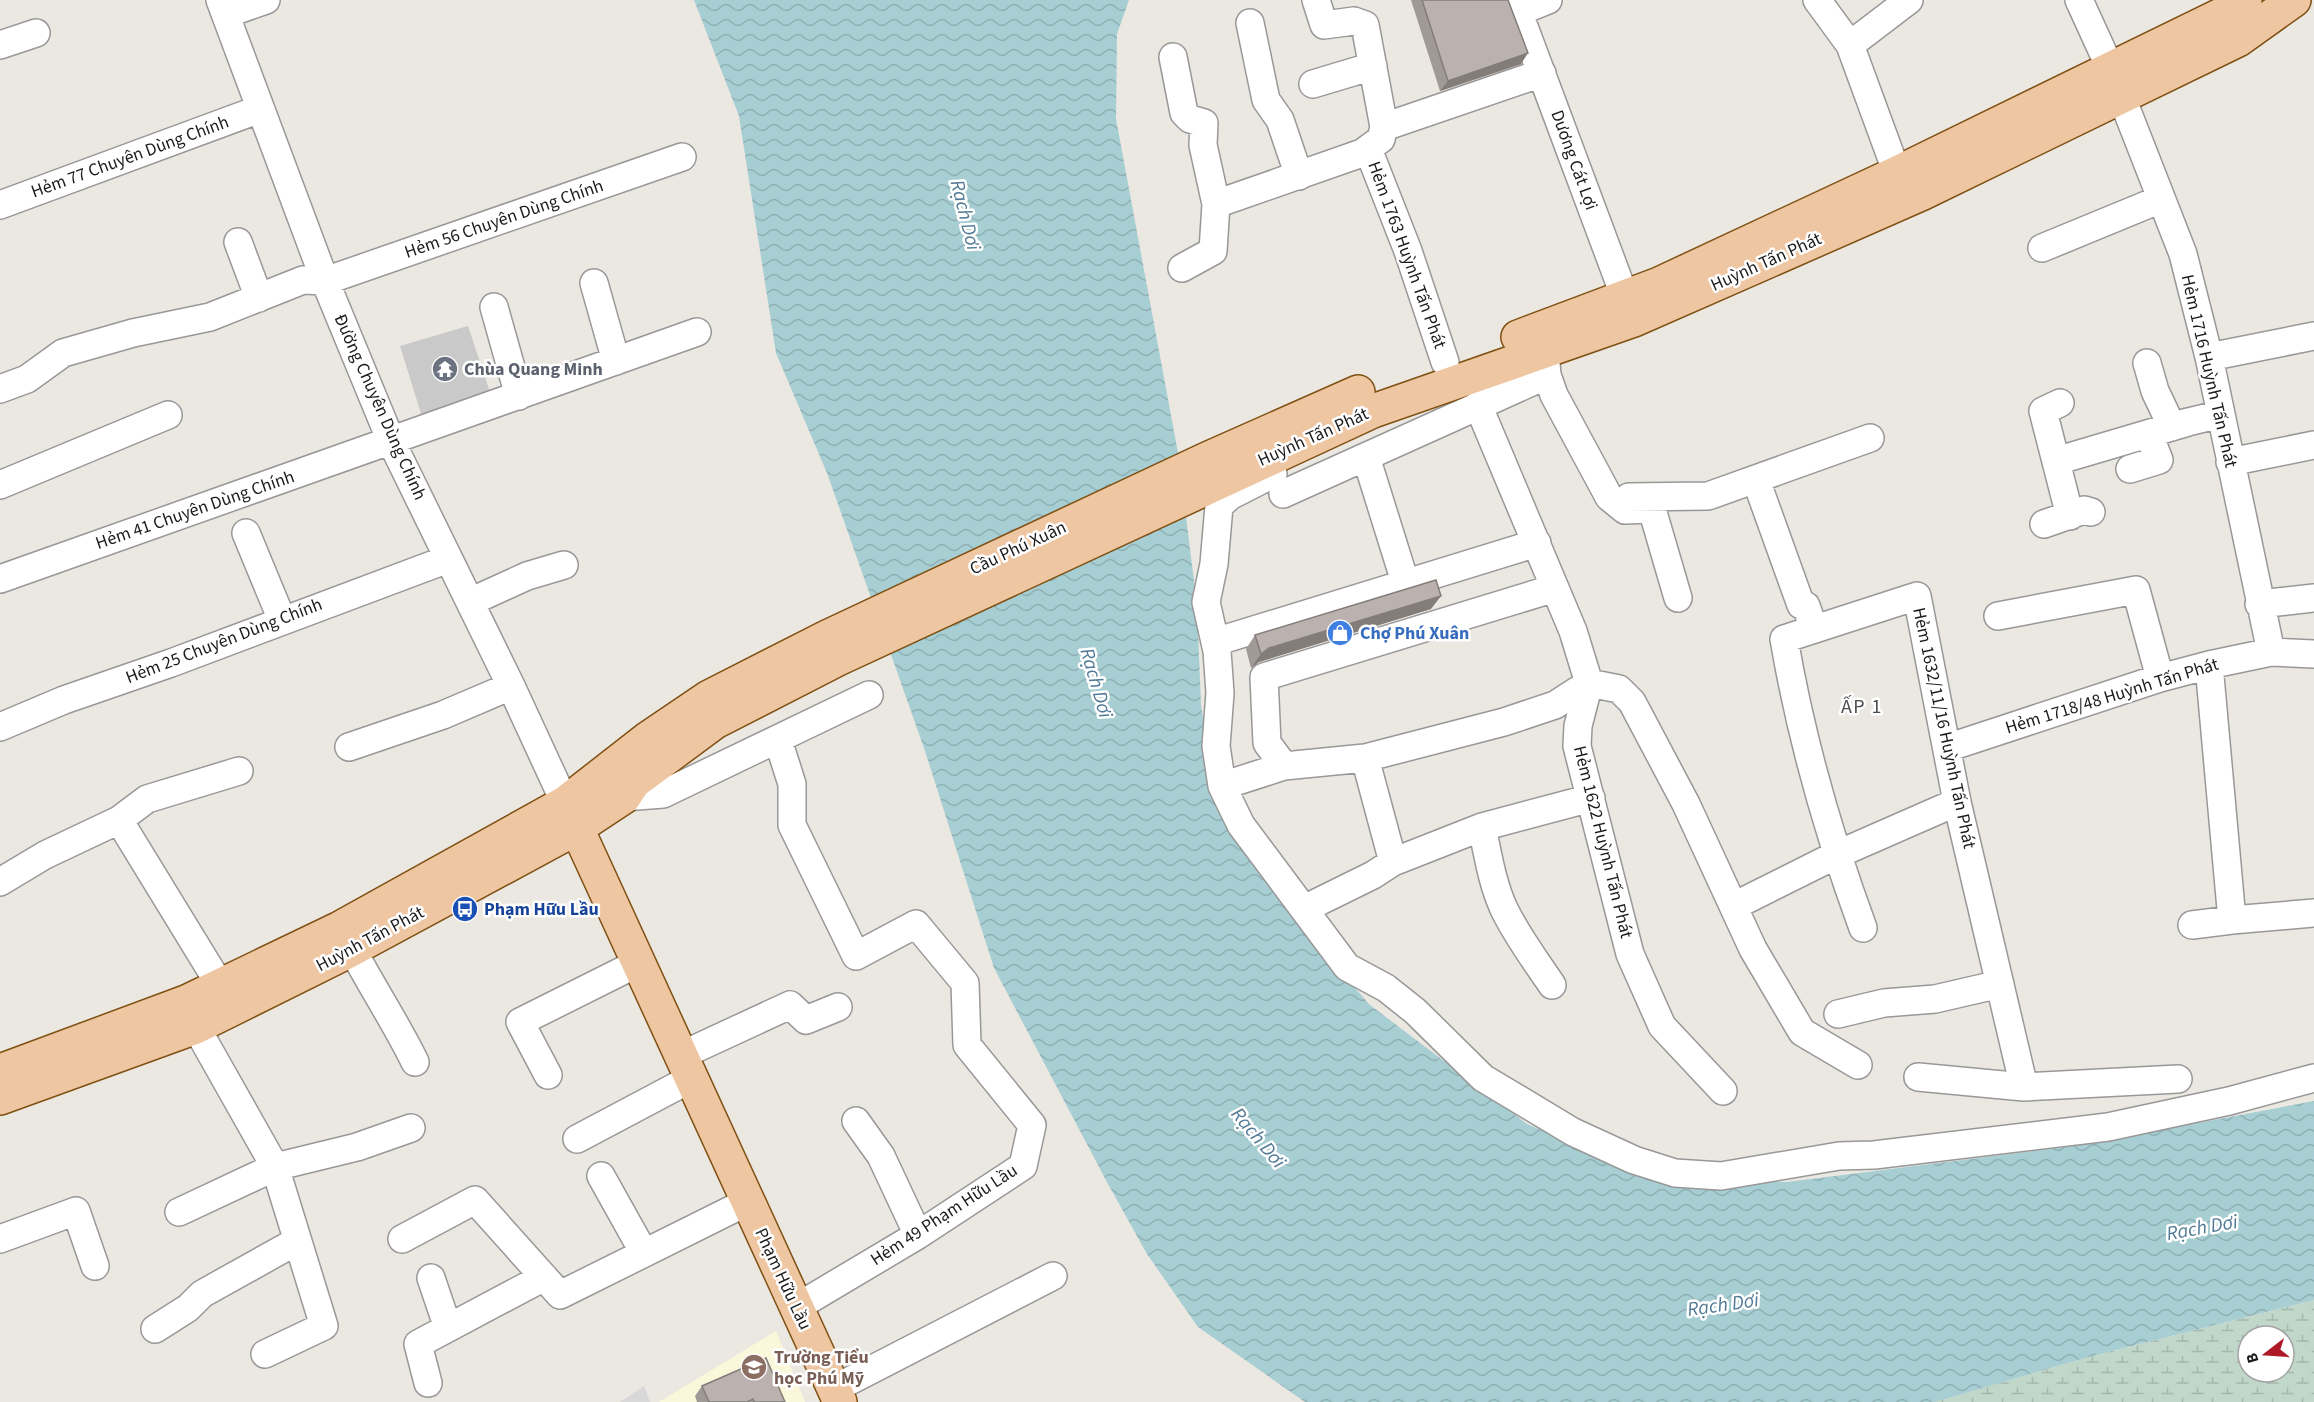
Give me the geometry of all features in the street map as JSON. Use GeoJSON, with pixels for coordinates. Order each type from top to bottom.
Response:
{"type":"FeatureCollection","features":[{"type":"Feature","properties":{"kind":"main road","name":"Huỳnh Tấn Phát"},"geometry":{"type":"LineString","coordinates":[[1213,469],[1372,411],[1446,373],[1629,309],[1921,194],[2117,84],[2245,0]]}},
{"type":"Feature","properties":{"kind":"main road","name":"Huỳnh Tấn Phát"},"geometry":{"type":"LineString","coordinates":[[1446,373],[1546,363],[1629,309],[1659,284],[1897,173],[2117,84],[2238,40],[2294,0]]}},
{"type":"Feature","properties":{"kind":"main road","name":"Cầu Phú Xuân"},"geometry":{"type":"LineString","coordinates":[[833,648],[1213,469]]}},
{"type":"Feature","properties":{"kind":"main road","name":"Huỳnh Tấn Phát"},"geometry":{"type":"LineString","coordinates":[[1,1087],[186,1002],[571,816],[624,797],[634,782],[715,722],[833,648]]}},
{"type":"Feature","properties":{"kind":"main road","name":"Huỳnh Tấn Phát"},"geometry":{"type":"LineString","coordinates":[[1,1087],[196,1027],[352,949],[571,816],[647,739],[709,697],[833,648]]}},
{"type":"Feature","properties":{"kind":"main road","name":"Phạm Hữu Lầu"},"geometry":{"type":"LineString","coordinates":[[571,816],[837,1396]]}},
{"type":"Feature","properties":{"kind":"street"},"geometry":{"type":"LineString","coordinates":[[223,7],[266,0]]}},
{"type":"Feature","properties":{"kind":"street","name":"Hẻm 1763 Huỳnh Tấn Phát"},"geometry":{"type":"LineString","coordinates":[[1316,0],[1324,25],[1353,21],[1365,25],[1373,66],[1376,138],[1446,373]]}},
{"type":"Feature","properties":{"kind":"street"},"geometry":{"type":"LineString","coordinates":[[1516,6],[1548,0]]}},
{"type":"Feature","properties":{"kind":"street"},"geometry":{"type":"LineString","coordinates":[[1816,0],[1850,45],[1897,173]]}},
{"type":"Feature","properties":{"kind":"street"},"geometry":{"type":"LineString","coordinates":[[1850,45],[1909,0]]}},
{"type":"Feature","properties":{"kind":"street","name":"Hẻm 1716 Huỳnh Tấn Phát"},"geometry":{"type":"LineString","coordinates":[[2079,0],[2117,84],[2183,254],[2209,357],[2259,604],[2271,652]]}},
{"type":"Feature","properties":{"kind":"street","name":"Dương Cát Lợi"},"geometry":{"type":"LineString","coordinates":[[1516,6],[1629,309]]}},
{"type":"Feature","properties":{"kind":"street","name":"Đường Chuyên Dùng Chính"},"geometry":{"type":"LineString","coordinates":[[223,7],[325,280],[391,441],[511,686],[571,816]]}},
{"type":"Feature","properties":{"kind":"street"},"geometry":{"type":"LineString","coordinates":[[1250,23],[1266,100],[1280,120],[1299,176]]}},
{"type":"Feature","properties":{"kind":"street"},"geometry":{"type":"LineString","coordinates":[[0,45],[36,33]]}},
{"type":"Feature","properties":{"kind":"street"},"geometry":{"type":"LineString","coordinates":[[1173,57],[1184,113],[1190,119],[1204,123],[1203,145],[1216,204],[1213,251],[1182,268]]}},
{"type":"Feature","properties":{"kind":"street"},"geometry":{"type":"LineString","coordinates":[[1313,84],[1373,66]]}},
{"type":"Feature","properties":{"kind":"street"},"geometry":{"type":"LineString","coordinates":[[1216,204],[1362,153],[1376,138],[1542,73]]}},
{"type":"Feature","properties":{"kind":"street","name":"Hẻm 77 Chuyên Dùng Chính"},"geometry":{"type":"LineString","coordinates":[[0,205],[260,109]]}},
{"type":"Feature","properties":{"kind":"street","name":"Hẻm 56 Chuyên Dùng Chính"},"geometry":{"type":"LineString","coordinates":[[0,389],[27,379],[63,353],[133,333],[210,317],[303,280],[325,280],[682,157]]}},
{"type":"Feature","properties":{"kind":"street"},"geometry":{"type":"LineString","coordinates":[[2042,248],[2161,198]]}},
{"type":"Feature","properties":{"kind":"street"},"geometry":{"type":"LineString","coordinates":[[238,242],[259,298]]}},
{"type":"Feature","properties":{"kind":"street"},"geometry":{"type":"LineString","coordinates":[[594,283],[616,361]]}},
{"type":"Feature","properties":{"kind":"street"},"geometry":{"type":"LineString","coordinates":[[494,307],[519,396]]}},
{"type":"Feature","properties":{"kind":"street","name":"Hẻm 41 Chuyên Dùng Chính"},"geometry":{"type":"LineString","coordinates":[[0,579],[697,332]]}},
{"type":"Feature","properties":{"kind":"street"},"geometry":{"type":"LineString","coordinates":[[2209,357],[2314,336]]}},
{"type":"Feature","properties":{"kind":"street"},"geometry":{"type":"LineString","coordinates":[[1546,363],[1554,395],[1610,497],[1625,510],[1652,509],[1678,598]]}},
{"type":"Feature","properties":{"kind":"street","name":"Huỳnh Tấn Phát"},"geometry":{"type":"LineString","coordinates":[[1283,494],[1478,405],[1546,363]]}},
{"type":"Feature","properties":{"kind":"street"},"geometry":{"type":"LineString","coordinates":[[2130,469],[2159,460],[2161,430],[2155,391],[2147,363]]}},
{"type":"Feature","properties":{"kind":"street"},"geometry":{"type":"LineString","coordinates":[[1446,373],[1450,392],[1448,396],[1339,440],[1223,500],[1219,506],[1214,564],[1206,602],[1215,642],[1220,693],[1216,746],[1222,786],[1241,825],[1347,967],[1386,988],[1415,1011],[1484,1078],[1573,1132],[1634,1160],[1675,1173],[1721,1176],[1839,1156],[1874,1155],[2108,1126],[2229,1101],[2314,1078]]}},
{"type":"Feature","properties":{"kind":"street"},"geometry":{"type":"LineString","coordinates":[[2044,524],[2081,514],[2056,461],[2043,411],[2060,403]]}},
{"type":"Feature","properties":{"kind":"street"},"geometry":{"type":"LineString","coordinates":[[1478,405],[1573,631],[1589,683]]}},
{"type":"Feature","properties":{"kind":"street"},"geometry":{"type":"LineString","coordinates":[[2056,461],[2221,414]]}},
{"type":"Feature","properties":{"kind":"street"},"geometry":{"type":"LineString","coordinates":[[0,485],[168,415]]}},
{"type":"Feature","properties":{"kind":"street"},"geometry":{"type":"LineString","coordinates":[[1610,497],[1708,496],[1756,480],[1782,467],[1870,438]]}},
{"type":"Feature","properties":{"kind":"street"},"geometry":{"type":"LineString","coordinates":[[2230,462],[2314,445]]}},
{"type":"Feature","properties":{"kind":"street"},"geometry":{"type":"LineString","coordinates":[[1366,457],[1406,585]]}},
{"type":"Feature","properties":{"kind":"street"},"geometry":{"type":"LineString","coordinates":[[1756,480],[1802,605],[1806,606],[1814,630],[1784,639],[1797,715],[1836,855],[1863,928]]}},
{"type":"Feature","properties":{"kind":"street"},"geometry":{"type":"LineString","coordinates":[[246,533],[282,620]]}},
{"type":"Feature","properties":{"kind":"street"},"geometry":{"type":"LineString","coordinates":[[1215,642],[1537,543]]}},
{"type":"Feature","properties":{"kind":"street","name":"Hẻm 25 Chuyên Dùng Chính"},"geometry":{"type":"LineString","coordinates":[[0,727],[64,700],[171,663],[448,559]]}},
{"type":"Feature","properties":{"kind":"street"},"geometry":{"type":"LineString","coordinates":[[470,602],[526,576],[564,565]]}},
{"type":"Feature","properties":{"kind":"street"},"geometry":{"type":"LineString","coordinates":[[1284,766],[1267,743],[1264,677],[1555,588]]}},
{"type":"Feature","properties":{"kind":"street"},"geometry":{"type":"LineString","coordinates":[[1998,616],[2136,590],[2160,678]]}},
{"type":"Feature","properties":{"kind":"street","name":"Hẻm 1632/11/16 Huỳnh Tấn Phát"},"geometry":{"type":"LineString","coordinates":[[1814,630],[1917,596],[1957,802],[2024,1087]]}},
{"type":"Feature","properties":{"kind":"street"},"geometry":{"type":"LineString","coordinates":[[2259,604],[2314,598]]}},
{"type":"Feature","properties":{"kind":"street","name":"Hẻm 1718/48 Huỳnh Tấn Phát"},"geometry":{"type":"LineString","coordinates":[[1947,748],[2160,678],[2209,665],[2271,652],[2314,654]]}},
{"type":"Feature","properties":{"kind":"street"},"geometry":{"type":"LineString","coordinates":[[2209,665],[2232,920]]}},
{"type":"Feature","properties":{"kind":"street"},"geometry":{"type":"LineString","coordinates":[[1222,786],[1284,766],[1365,758],[1514,718],[1555,705],[1589,683],[1619,689],[1632,702],[1686,804],[1753,949],[1802,1032],[1858,1065]]}},
{"type":"Feature","properties":{"kind":"street","name":"Hẻm 1622 Huỳnh Tấn Phát"},"geometry":{"type":"LineString","coordinates":[[1589,683],[1578,726],[1577,746],[1630,954],[1662,1026],[1723,1091]]}},
{"type":"Feature","properties":{"kind":"street"},"geometry":{"type":"LineString","coordinates":[[349,747],[443,715],[511,686]]}},
{"type":"Feature","properties":{"kind":"street"},"geometry":{"type":"LineString","coordinates":[[624,797],[663,794],[869,695]]}},
{"type":"Feature","properties":{"kind":"street","name":"Hẻm 49 Phạm Hữu Lầu"},"geometry":{"type":"LineString","coordinates":[[778,740],[792,784],[792,825],[856,956],[915,924],[965,983],[967,1045],[1032,1125],[1023,1166],[918,1235],[797,1307]]}},
{"type":"Feature","properties":{"kind":"street"},"geometry":{"type":"LineString","coordinates":[[1365,758],[1393,862]]}},
{"type":"Feature","properties":{"kind":"street"},"geometry":{"type":"LineString","coordinates":[[0,882],[45,855],[118,820],[147,799],[239,771]]}},
{"type":"Feature","properties":{"kind":"street"},"geometry":{"type":"LineString","coordinates":[[1304,909],[1373,875],[1393,862],[1482,827],[1591,798]]}},
{"type":"Feature","properties":{"kind":"street"},"geometry":{"type":"LineString","coordinates":[[1734,906],[1836,855],[1957,802]]}},
{"type":"Feature","properties":{"kind":"street"},"geometry":{"type":"LineString","coordinates":[[118,820],[220,985]]}},
{"type":"Feature","properties":{"kind":"street"},"geometry":{"type":"LineString","coordinates":[[1482,827],[1492,876],[1503,907],[1525,946],[1552,985]]}},
{"type":"Feature","properties":{"kind":"street"},"geometry":{"type":"LineString","coordinates":[[2192,925],[2314,913]]}},
{"type":"Feature","properties":{"kind":"street"},"geometry":{"type":"LineString","coordinates":[[352,949],[381,1003],[397,1025],[415,1062]]}},
{"type":"Feature","properties":{"kind":"street"},"geometry":{"type":"LineString","coordinates":[[548,1075],[520,1022],[638,963]]}},
{"type":"Feature","properties":{"kind":"street"},"geometry":{"type":"LineString","coordinates":[[1838,1014],[1884,1003],[1935,999],[2000,984]]}},
{"type":"Feature","properties":{"kind":"street"},"geometry":{"type":"LineString","coordinates":[[578,1138],[687,1067],[790,1005],[806,1020],[838,1007]]}},
{"type":"Feature","properties":{"kind":"street"},"geometry":{"type":"LineString","coordinates":[[196,1027],[275,1167],[324,1326],[265,1354]]}},
{"type":"Feature","properties":{"kind":"street"},"geometry":{"type":"LineString","coordinates":[[1918,1077],[2024,1087],[2178,1079]]}},
{"type":"Feature","properties":{"kind":"street"},"geometry":{"type":"LineString","coordinates":[[856,1121],[881,1156],[918,1235]]}},
{"type":"Feature","properties":{"kind":"street"},"geometry":{"type":"LineString","coordinates":[[179,1212],[275,1167],[357,1147],[411,1128]]}},
{"type":"Feature","properties":{"kind":"street"},"geometry":{"type":"LineString","coordinates":[[601,1176],[644,1253]]}},
{"type":"Feature","properties":{"kind":"street"},"geometry":{"type":"LineString","coordinates":[[402,1239],[475,1200],[560,1295],[747,1202]]}},
{"type":"Feature","properties":{"kind":"street"},"geometry":{"type":"LineString","coordinates":[[0,1239],[76,1211],[95,1266]]}},
{"type":"Feature","properties":{"kind":"street"},"geometry":{"type":"LineString","coordinates":[[155,1329],[188,1308],[202,1294],[297,1241]]}},
{"type":"Feature","properties":{"kind":"street"},"geometry":{"type":"LineString","coordinates":[[837,1396],[1053,1276]]}},
{"type":"Feature","properties":{"kind":"street"},"geometry":{"type":"LineString","coordinates":[[428,1383],[418,1344],[544,1277]]}},
{"type":"Feature","properties":{"kind":"street"},"geometry":{"type":"LineString","coordinates":[[431,1278],[448,1328]]}},
{"type":"Feature","properties":{"kind":"shaded area","name":"Chùa Quang Minh"},"geometry":{"type":"Polygon","coordinates":[[[468,326],[490,392],[423,420],[400,346],[468,326]]]}},
{"type":"Feature","properties":{"kind":"shaded area","name":"Trường Tiểu học Phú Mỹ"},"geometry":{"type":"Polygon","coordinates":[[[776,1331],[805,1402],[659,1402],[776,1331]]]}},
{"type":"Feature","properties":{"kind":"shaded area"},"geometry":{"type":"Polygon","coordinates":[[[644,1386],[650,1402],[620,1402],[644,1386]]]}},
{"type":"Feature","properties":{"kind":"green space"},"geometry":{"type":"Polygon","coordinates":[[[2314,1300],[2314,1402],[1935,1402],[2092,1356],[2314,1300]]]}},
{"type":"Feature","properties":{"kind":"water","name":"Rạch Dơi"},"geometry":{"type":"Polygon","coordinates":[[[694,0],[1129,0],[1117,34],[1116,119],[1178,453],[1197,605],[1201,705],[1213,779],[1303,930],[1370,1005],[1527,1124],[1593,1152],[1682,1179],[1787,1182],[2081,1145],[2314,1101],[2314,1300],[2092,1356],[1935,1402],[1305,1402],[1198,1327],[1147,1254],[994,968],[925,751],[827,473],[776,353],[739,116],[694,0]]]}},
{"type":"Feature","properties":{"kind":"building"},"geometry":{"type":"Polygon","coordinates":[[[1422,0],[1508,0],[1528,53],[1448,81],[1422,0]]]}},
{"type":"Feature","properties":{"kind":"building"},"geometry":{"type":"Polygon","coordinates":[[[1436,580],[1441,596],[1269,648],[1261,654],[1255,635],[1436,580]]]}},
{"type":"Feature","properties":{"kind":"building"},"geometry":{"type":"Polygon","coordinates":[[[766,1358],[785,1402],[754,1402],[753,1399],[747,1402],[709,1402],[702,1386],[766,1358]]]}},
{"type":"Feature","properties":{"kind":"place","name":"Chùa Quang Minh"},"geometry":{"type":"Point","coordinates":[445,369]}},
{"type":"Feature","properties":{"kind":"place","name":"Chợ Phú Xuân"},"geometry":{"type":"Point","coordinates":[1340,633]}},
{"type":"Feature","properties":{"kind":"place","name":"Phạm Hữu Lầu"},"geometry":{"type":"Point","coordinates":[465,909]}},
{"type":"Feature","properties":{"kind":"place","name":"Trường Tiểu học Phú Mỹ"},"geometry":{"type":"Point","coordinates":[754,1367]}},
{"type":"Feature","properties":{"kind":"district","name":"ẤP 1"},"geometry":{"type":"Point","coordinates":[1862,707]}}]}
